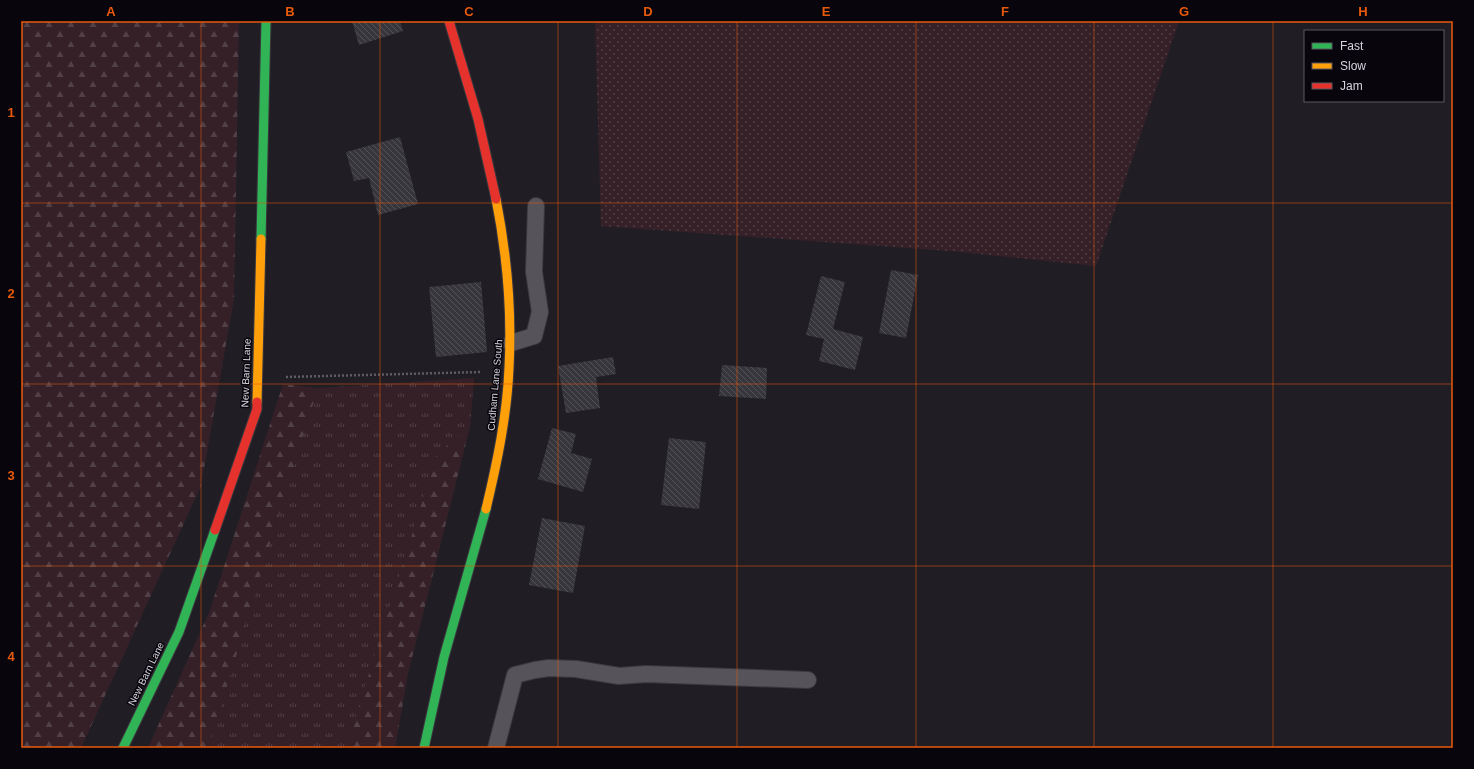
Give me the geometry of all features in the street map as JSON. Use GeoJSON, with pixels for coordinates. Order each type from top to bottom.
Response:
{"type":"FeatureCollection","features":[{"type":"Feature","properties":{"kind":"street","name":"New Barn Lane"},"geometry":{"type":"LineString","coordinates":[[123,748],[179,632],[257,409],[266,21]]}},
{"type":"Feature","properties":{"kind":"street","name":"Cudham Lane South"},"geometry":{"type":"LineString","coordinates":[[424,748],[443,660],[492,485],[504,421],[511,343],[508,266],[501,219],[485,142],[468,80],[449,21]]}},
{"type":"Feature","properties":{"kind":"lane"},"geometry":{"type":"LineString","coordinates":[[511,343],[534,336],[540,312],[534,272],[536,206]]}},
{"type":"Feature","properties":{"kind":"lane"},"geometry":{"type":"LineString","coordinates":[[496,748],[514,675],[535,670],[549,668],[576,669],[619,676],[646,674],[808,680]]}},
{"type":"Feature","properties":{"kind":"path"},"geometry":{"type":"LineString","coordinates":[[258,378],[509,371]]}},
{"type":"Feature","properties":{"kind":"green space"},"geometry":{"type":"Polygon","coordinates":[[[21,21],[239,21],[234,299],[201,486],[81,748],[21,748],[21,21]]]}},
{"type":"Feature","properties":{"kind":"green space"},"geometry":{"type":"Polygon","coordinates":[[[595,21],[1179,21],[1096,266],[950,251],[601,226],[595,21]]]}},
{"type":"Feature","properties":{"kind":"green space"},"geometry":{"type":"Polygon","coordinates":[[[474,378],[470,427],[437,454],[346,748],[208,748],[318,388],[474,378]]]}},
{"type":"Feature","properties":{"kind":"green space"},"geometry":{"type":"Polygon","coordinates":[[[283,384],[318,388],[208,748],[148,748],[210,610],[283,384]]]}},
{"type":"Feature","properties":{"kind":"green space"},"geometry":{"type":"Polygon","coordinates":[[[470,427],[408,674],[395,748],[346,748],[437,454],[470,427]]]}},
{"type":"Feature","properties":{"kind":"building"},"geometry":{"type":"Polygon","coordinates":[[[352,21],[400,21],[403,31],[359,45],[352,21]]]}},
{"type":"Feature","properties":{"kind":"building"},"geometry":{"type":"Polygon","coordinates":[[[400,137],[418,204],[378,215],[369,178],[354,181],[346,152],[400,137]]]}},
{"type":"Feature","properties":{"kind":"building"},"geometry":{"type":"Polygon","coordinates":[[[891,270],[918,275],[906,338],[879,333],[891,270]]]}},
{"type":"Feature","properties":{"kind":"building"},"geometry":{"type":"Polygon","coordinates":[[[821,276],[845,282],[833,329],[863,337],[855,370],[819,361],[824,339],[806,335],[821,276]]]}},
{"type":"Feature","properties":{"kind":"building"},"geometry":{"type":"Polygon","coordinates":[[[481,282],[487,352],[436,357],[429,287],[481,282]]]}},
{"type":"Feature","properties":{"kind":"building"},"geometry":{"type":"Polygon","coordinates":[[[613,357],[616,374],[596,377],[600,408],[566,413],[558,366],[613,357]]]}},
{"type":"Feature","properties":{"kind":"building"},"geometry":{"type":"Polygon","coordinates":[[[722,365],[767,368],[766,399],[719,396],[722,365]]]}},
{"type":"Feature","properties":{"kind":"building"},"geometry":{"type":"Polygon","coordinates":[[[552,428],[576,434],[571,453],[592,459],[583,492],[538,479],[552,428]]]}},
{"type":"Feature","properties":{"kind":"building"},"geometry":{"type":"Polygon","coordinates":[[[669,438],[706,442],[699,509],[661,505],[669,438]]]}},
{"type":"Feature","properties":{"kind":"building"},"geometry":{"type":"Polygon","coordinates":[[[542,518],[585,526],[573,593],[529,585],[542,518]]]}},
{"type":"Feature","properties":{"kind":"traffic: fast"},"geometry":{"type":"LineString","coordinates":[[261,239],[266,21]]}},
{"type":"Feature","properties":{"kind":"traffic: fast"},"geometry":{"type":"LineString","coordinates":[[424,748],[444,657],[486,509]]}},
{"type":"Feature","properties":{"kind":"traffic: fast"},"geometry":{"type":"LineString","coordinates":[[123,748],[179,632],[215,530]]}},
{"type":"Feature","properties":{"kind":"traffic: slow"},"geometry":{"type":"LineString","coordinates":[[486,509],[498,457],[504,422],[510,347],[506,262],[496,199]]}},
{"type":"Feature","properties":{"kind":"traffic: slow"},"geometry":{"type":"LineString","coordinates":[[257,402],[261,239]]}},
{"type":"Feature","properties":{"kind":"traffic: jam"},"geometry":{"type":"LineString","coordinates":[[449,21],[478,119],[496,199]]}},
{"type":"Feature","properties":{"kind":"traffic: jam"},"geometry":{"type":"LineString","coordinates":[[215,530],[257,409],[257,402]]}}]}
